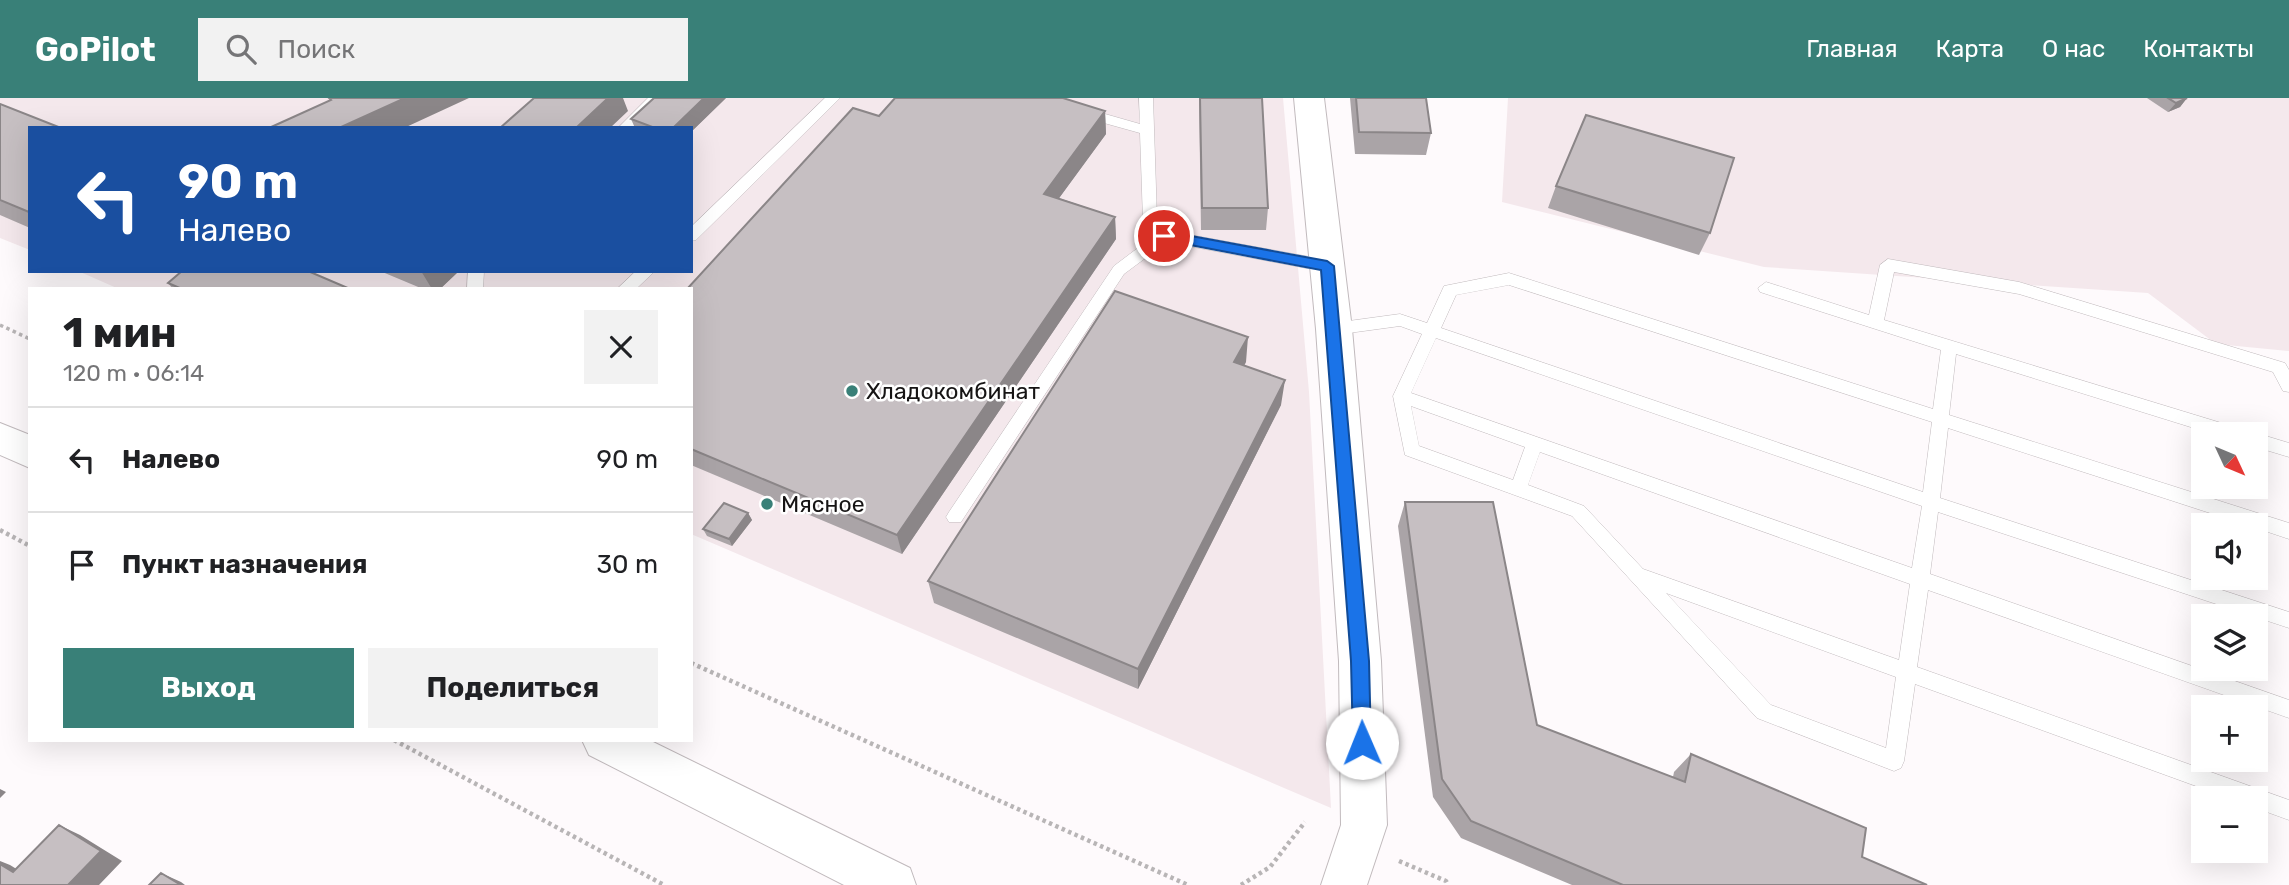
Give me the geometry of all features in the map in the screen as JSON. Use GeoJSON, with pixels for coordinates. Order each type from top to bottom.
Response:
{"type":"FeatureCollection","features":[{"type":"Feature","properties":{"kind":"main road"},"geometry":{"type":"LineString","coordinates":[[1309,98],[1334,329],[1360,661],[1364,825],[1344,885]]}},
{"type":"Feature","properties":{"kind":"main road"},"geometry":{"type":"LineString","coordinates":[[0,438],[28,452]]}},
{"type":"Feature","properties":{"kind":"main road"},"geometry":{"type":"LineString","coordinates":[[608,742],[893,885]]}},
{"type":"Feature","properties":{"kind":"lane"},"geometry":{"type":"LineString","coordinates":[[627,126],[656,98]]}},
{"type":"Feature","properties":{"kind":"lane"},"geometry":{"type":"LineString","coordinates":[[693,234],[833,98]]}},
{"type":"Feature","properties":{"kind":"lane"},"geometry":{"type":"LineString","coordinates":[[1146,98],[1150,220],[1164,236],[1327,266]]}},
{"type":"Feature","properties":{"kind":"lane"},"geometry":{"type":"LineString","coordinates":[[1066,109],[1146,130]]}},
{"type":"Feature","properties":{"kind":"lane"},"geometry":{"type":"LineString","coordinates":[[955,517],[1119,270],[1164,236]]}},
{"type":"Feature","properties":{"kind":"lane"},"geometry":{"type":"LineString","coordinates":[[1875,324],[1888,265],[2020,288],[2279,367],[2289,386]]}},
{"type":"Feature","properties":{"kind":"lane"},"geometry":{"type":"LineString","coordinates":[[627,287],[645,273]]}},
{"type":"Feature","properties":{"kind":"lane"},"geometry":{"type":"LineString","coordinates":[[1949,346],[1941,421],[1931,502],[1894,761],[1764,712],[1578,512],[1411,450],[1401,396],[1450,290],[1508,279],[1941,421],[2289,531]]}},
{"type":"Feature","properties":{"kind":"lane"},"geometry":{"type":"LineString","coordinates":[[1766,288],[2196,422]]}},
{"type":"Feature","properties":{"kind":"lane"},"geometry":{"type":"LineString","coordinates":[[1334,329],[1400,320],[1931,502],[2289,620]]}},
{"type":"Feature","properties":{"kind":"lane"},"geometry":{"type":"LineString","coordinates":[[1401,396],[2289,709]]}},
{"type":"Feature","properties":{"kind":"lane"},"geometry":{"type":"LineString","coordinates":[[1518,489],[1535,443]]}},
{"type":"Feature","properties":{"kind":"lane"},"geometry":{"type":"LineString","coordinates":[[2268,444],[2289,450]]}},
{"type":"Feature","properties":{"kind":"lane"},"geometry":{"type":"LineString","coordinates":[[1635,574],[2289,810]]}},
{"type":"Feature","properties":{"kind":"path"},"geometry":{"type":"LineString","coordinates":[[0,325],[28,338]]}},
{"type":"Feature","properties":{"kind":"path"},"geometry":{"type":"LineString","coordinates":[[0,530],[28,545]]}},
{"type":"Feature","properties":{"kind":"path"},"geometry":{"type":"LineString","coordinates":[[693,664],[1188,885]]}},
{"type":"Feature","properties":{"kind":"path"},"geometry":{"type":"LineString","coordinates":[[398,742],[664,885]]}},
{"type":"Feature","properties":{"kind":"path"},"geometry":{"type":"LineString","coordinates":[[1241,885],[1252,881],[1275,863],[1305,822]]}},
{"type":"Feature","properties":{"kind":"path"},"geometry":{"type":"LineString","coordinates":[[1399,861],[1446,881],[1448,885]]}},
{"type":"Feature","properties":{"kind":"shaded area"},"geometry":{"type":"Polygon","coordinates":[[[0,98],[1283,98],[1309,392],[1331,808],[693,535],[693,287],[114,287],[83,273],[693,273],[693,126],[28,126],[28,249],[0,238],[0,98]]]}},
{"type":"Feature","properties":{"kind":"shaded area"},"geometry":{"type":"Polygon","coordinates":[[[1508,98],[2289,98],[2289,351],[2216,344],[2148,293],[1764,267],[1502,202],[1508,98]]]}},
{"type":"Feature","properties":{"kind":"building"},"geometry":{"type":"Polygon","coordinates":[[[329,98],[405,98],[343,126],[273,126],[331,100],[329,98]]]}},
{"type":"Feature","properties":{"kind":"building"},"geometry":{"type":"Polygon","coordinates":[[[534,98],[608,98],[578,126],[502,126],[534,98]]]}},
{"type":"Feature","properties":{"kind":"building"},"geometry":{"type":"Polygon","coordinates":[[[654,98],[704,98],[675,126],[650,126],[631,119],[654,98]]]}},
{"type":"Feature","properties":{"kind":"building","name":"Хладокомбинат"},"geometry":{"type":"Polygon","coordinates":[[[895,98],[1063,98],[1105,111],[1044,194],[1115,217],[897,535],[693,450],[693,287],[689,287],[853,108],[879,116],[895,98]]]}},
{"type":"Feature","properties":{"kind":"building"},"geometry":{"type":"Polygon","coordinates":[[[1200,98],[1262,98],[1268,208],[1202,208],[1200,98]]]}},
{"type":"Feature","properties":{"kind":"building"},"geometry":{"type":"Polygon","coordinates":[[[1356,98],[1426,98],[1431,133],[1359,132],[1356,98]]]}},
{"type":"Feature","properties":{"kind":"building"},"geometry":{"type":"Polygon","coordinates":[[[2168,98],[2187,98],[2176,103],[2168,98]]]}},
{"type":"Feature","properties":{"kind":"building"},"geometry":{"type":"Polygon","coordinates":[[[0,104],[56,126],[28,126],[28,212],[0,200],[0,104]]]}},
{"type":"Feature","properties":{"kind":"building"},"geometry":{"type":"Polygon","coordinates":[[[1586,115],[1734,158],[1710,233],[1556,186],[1586,115]]]}},
{"type":"Feature","properties":{"kind":"building"},"geometry":{"type":"Polygon","coordinates":[[[180,273],[313,273],[345,287],[177,287],[168,283],[180,273]]]}},
{"type":"Feature","properties":{"kind":"building"},"geometry":{"type":"Polygon","coordinates":[[[1115,291],[1248,337],[1234,362],[1285,380],[1138,669],[928,581],[1115,291]]]}},
{"type":"Feature","properties":{"kind":"building"},"geometry":{"type":"Polygon","coordinates":[[[1405,502],[1493,502],[1537,725],[1685,782],[1691,754],[1866,828],[1862,857],[1927,885],[1623,885],[1471,821],[1442,779],[1405,502]]]}},
{"type":"Feature","properties":{"kind":"building"},"geometry":{"type":"Polygon","coordinates":[[[724,503],[748,513],[729,539],[703,529],[724,503]]]}},
{"type":"Feature","properties":{"kind":"building"},"geometry":{"type":"Polygon","coordinates":[[[59,825],[101,851],[68,885],[0,885],[0,864],[13,872],[59,825]]]}},
{"type":"Feature","properties":{"kind":"building"},"geometry":{"type":"Polygon","coordinates":[[[161,873],[181,885],[149,885],[161,873]]]}},
{"type":"Feature","properties":{"kind":"place","name":"Хладокомбинат"},"geometry":{"type":"Point","coordinates":[852,391]}},
{"type":"Feature","properties":{"kind":"place","name":"Мясное"},"geometry":{"type":"Point","coordinates":[767,504]}},
{"type":"Feature","properties":{"kind":"route"},"geometry":{"type":"LineString","coordinates":[[1164,236],[1327,266],[1360,661],[1362,743]]}}]}
